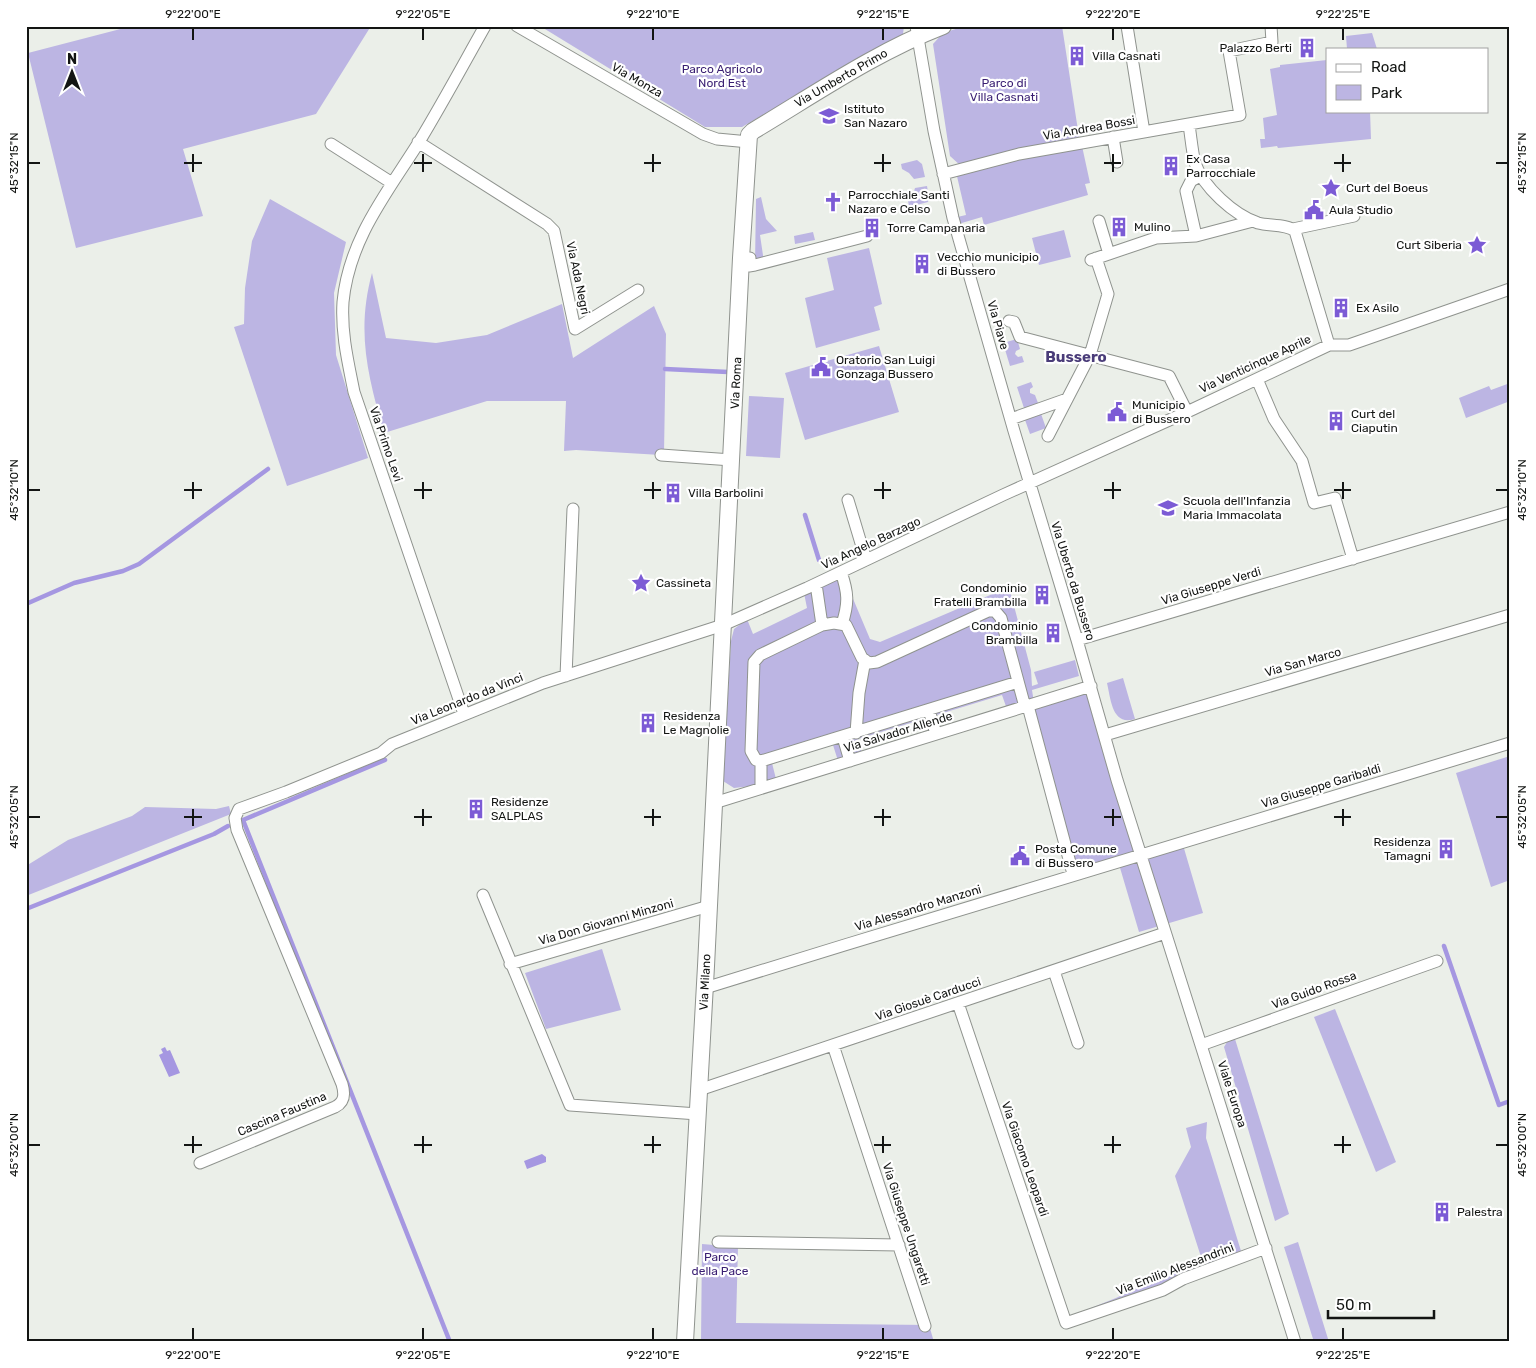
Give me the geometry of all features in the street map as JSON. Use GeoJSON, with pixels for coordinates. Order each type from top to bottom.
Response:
{"type":"FeatureCollection","features":[{"type":"Feature","properties":{"kind":"street","name":"Via Primo Levi"},"geometry":{"type":"LineString","coordinates":[[464,714],[354,392],[344,346],[342,323],[343,300],[352,257],[363,230],[418,142],[485,26]]}},
{"type":"Feature","properties":{"kind":"street","name":"Via Monza"},"geometry":{"type":"LineString","coordinates":[[517,26],[703,134],[717,139],[748,142]]}},
{"type":"Feature","properties":{"kind":"street","name":"Via Umberto Primo"},"geometry":{"type":"LineString","coordinates":[[748,142],[749,135],[753,130],[894,47],[917,31],[943,26]]}},
{"type":"Feature","properties":{"kind":"street"},"geometry":{"type":"LineString","coordinates":[[1127,26],[1144,132]]}},
{"type":"Feature","properties":{"kind":"street","name":"Via Andrea Bossi"},"geometry":{"type":"LineString","coordinates":[[943,174],[1019,154],[1240,115],[1229,51],[1272,42],[1271,26]]}},
{"type":"Feature","properties":{"kind":"street","name":"Via Piave"},"geometry":{"type":"LineString","coordinates":[[917,31],[943,174],[954,222],[1030,484]]}},
{"type":"Feature","properties":{"kind":"street"},"geometry":{"type":"LineString","coordinates":[[1189,125],[1196,164],[1202,175],[1222,200],[1241,215],[1253,221],[1294,230],[1354,216]]}},
{"type":"Feature","properties":{"kind":"street"},"geometry":{"type":"LineString","coordinates":[[1113,137],[1117,162]]}},
{"type":"Feature","properties":{"kind":"street","name":"Via Ada Negri"},"geometry":{"type":"LineString","coordinates":[[418,142],[554,231],[575,329],[638,290]]}},
{"type":"Feature","properties":{"kind":"street","name":"Via Roma"},"geometry":{"type":"LineString","coordinates":[[723,625],[748,142]]}},
{"type":"Feature","properties":{"kind":"street"},"geometry":{"type":"LineString","coordinates":[[331,144],[392,183]]}},
{"type":"Feature","properties":{"kind":"street"},"geometry":{"type":"LineString","coordinates":[[1196,236],[1186,191],[1191,181],[1202,175]]}},
{"type":"Feature","properties":{"kind":"street"},"geometry":{"type":"LineString","coordinates":[[1048,436],[1090,355],[1108,294],[1094,259],[1156,238],[1196,236],[1253,221]]}},
{"type":"Feature","properties":{"kind":"street"},"geometry":{"type":"LineString","coordinates":[[1098,222],[1109,254]]}},
{"type":"Feature","properties":{"kind":"street"},"geometry":{"type":"LineString","coordinates":[[1294,230],[1329,345],[1349,345],[1510,289]]}},
{"type":"Feature","properties":{"kind":"street"},"geometry":{"type":"LineString","coordinates":[[741,258],[750,258],[749,266],[867,236]]}},
{"type":"Feature","properties":{"kind":"street"},"geometry":{"type":"LineString","coordinates":[[1009,321],[1014,322],[1020,337],[1169,376],[1187,412]]}},
{"type":"Feature","properties":{"kind":"street","name":"Via Venticinque Aprile"},"geometry":{"type":"LineString","coordinates":[[1030,484],[1329,345]]}},
{"type":"Feature","properties":{"kind":"street"},"geometry":{"type":"LineString","coordinates":[[1256,379],[1274,419],[1302,461],[1314,503],[1334,498],[1353,559]]}},
{"type":"Feature","properties":{"kind":"street"},"geometry":{"type":"LineString","coordinates":[[1011,419],[1067,399]]}},
{"type":"Feature","properties":{"kind":"street"},"geometry":{"type":"LineString","coordinates":[[661,455],[732,460]]}},
{"type":"Feature","properties":{"kind":"street","name":"Via Angelo Barzago"},"geometry":{"type":"LineString","coordinates":[[723,625],[816,584],[1030,484]]}},
{"type":"Feature","properties":{"kind":"street","name":"Via Uberto da Bussero"},"geometry":{"type":"LineString","coordinates":[[1030,484],[1105,735]]}},
{"type":"Feature","properties":{"kind":"street"},"geometry":{"type":"LineString","coordinates":[[848,500],[866,560]]}},
{"type":"Feature","properties":{"kind":"street"},"geometry":{"type":"LineString","coordinates":[[566,676],[573,509]]}},
{"type":"Feature","properties":{"kind":"street","name":"Via Giuseppe Verdi"},"geometry":{"type":"LineString","coordinates":[[1077,640],[1510,512]]}},
{"type":"Feature","properties":{"kind":"street"},"geometry":{"type":"LineString","coordinates":[[841,572],[847,590],[846,611],[842,624]]}},
{"type":"Feature","properties":{"kind":"street"},"geometry":{"type":"LineString","coordinates":[[816,584],[822,625]]}},
{"type":"Feature","properties":{"kind":"street"},"geometry":{"type":"LineString","coordinates":[[1018,682],[761,761],[756,760],[751,751],[754,662],[760,655],[822,625],[834,623],[846,625],[862,658],[869,662],[877,662],[988,611],[993,611],[998,613],[1001,618],[1073,874]]}},
{"type":"Feature","properties":{"kind":"street","name":"Via San Marco"},"geometry":{"type":"LineString","coordinates":[[1105,735],[1510,615]]}},
{"type":"Feature","properties":{"kind":"street","name":"Via Leonardo da Vinci"},"geometry":{"type":"LineString","coordinates":[[291,958],[237,830],[236,812],[241,808],[286,792],[381,753],[392,744],[543,683],[723,625]]}},
{"type":"Feature","properties":{"kind":"street","name":"Via Milano"},"geometry":{"type":"LineString","coordinates":[[686,1341],[723,625]]}},
{"type":"Feature","properties":{"kind":"street"},"geometry":{"type":"LineString","coordinates":[[856,733],[859,693],[865,660]]}},
{"type":"Feature","properties":{"kind":"street","name":"Via Salvador Allende"},"geometry":{"type":"LineString","coordinates":[[714,803],[1091,686]]}},
{"type":"Feature","properties":{"kind":"street"},"geometry":{"type":"LineString","coordinates":[[929,710],[936,734]]}},
{"type":"Feature","properties":{"kind":"street","name":"Viale Europa"},"geometry":{"type":"LineString","coordinates":[[1105,735],[1165,933],[1295,1342]]}},
{"type":"Feature","properties":{"kind":"street"},"geometry":{"type":"LineString","coordinates":[[843,737],[850,761]]}},
{"type":"Feature","properties":{"kind":"street","name":"Via Giuseppe Garibaldi"},"geometry":{"type":"LineString","coordinates":[[1141,856],[1510,743]]}},
{"type":"Feature","properties":{"kind":"street"},"geometry":{"type":"LineString","coordinates":[[761,761],[761,788]]}},
{"type":"Feature","properties":{"kind":"street","name":"Via Alessandro Manzoni"},"geometry":{"type":"LineString","coordinates":[[705,988],[1073,874],[1141,856]]}},
{"type":"Feature","properties":{"kind":"street"},"geometry":{"type":"LineString","coordinates":[[483,895],[570,1105],[698,1114]]}},
{"type":"Feature","properties":{"kind":"street","name":"Via Don Giovanni Minzoni"},"geometry":{"type":"LineString","coordinates":[[510,964],[709,906]]}},
{"type":"Feature","properties":{"kind":"street","name":"Via Giosuè Carducci"},"geometry":{"type":"LineString","coordinates":[[699,1090],[1165,933]]}},
{"type":"Feature","properties":{"kind":"street","name":"Cascina Faustina"},"geometry":{"type":"LineString","coordinates":[[200,1163],[335,1107],[343,1099],[342,1084],[291,958]]}},
{"type":"Feature","properties":{"kind":"street","name":"Via Guido Rossa"},"geometry":{"type":"LineString","coordinates":[[1201,1045],[1437,962]]}},
{"type":"Feature","properties":{"kind":"street"},"geometry":{"type":"LineString","coordinates":[[1054,971],[1078,1042]]}},
{"type":"Feature","properties":{"kind":"street","name":"Via Giacomo Leopardi"},"geometry":{"type":"LineString","coordinates":[[958,1003],[1066,1323]]}},
{"type":"Feature","properties":{"kind":"street","name":"Via Giuseppe Ungaretti"},"geometry":{"type":"LineString","coordinates":[[833,1045],[925,1326]]}},
{"type":"Feature","properties":{"kind":"street"},"geometry":{"type":"LineString","coordinates":[[718,1242],[898,1245]]}},
{"type":"Feature","properties":{"kind":"street","name":"Via Emilio Alessandrini"},"geometry":{"type":"LineString","coordinates":[[1066,1323],[1164,1290],[1183,1279],[1266,1248]]}},
{"type":"Feature","properties":{"kind":"green space"},"geometry":{"type":"Polygon","coordinates":[[[132,26],[371,26],[316,114],[183,149],[203,216],[76,248],[28,53],[132,26]]]}},
{"type":"Feature","properties":{"kind":"green space","name":"Parco Agricolo Nord Est"},"geometry":{"type":"Polygon","coordinates":[[[540,26],[904,26],[903,34],[742,127],[705,127],[540,26]]]}},
{"type":"Feature","properties":{"kind":"green space","name":"Parco di Villa Casnati"},"geometry":{"type":"Polygon","coordinates":[[[965,26],[1062,26],[1079,137],[961,166],[950,156],[933,44],[943,33],[965,26]]]}},
{"type":"Feature","properties":{"kind":"green space"},"geometry":{"type":"Polygon","coordinates":[[[1372,33],[1377,48],[1347,48],[1346,36],[1372,33]]]}},
{"type":"Feature","properties":{"kind":"green space"},"geometry":{"type":"Polygon","coordinates":[[[1326,60],[1326,112],[1370,112],[1371,139],[1261,148],[1260,139],[1265,139],[1263,118],[1277,115],[1270,69],[1280,67],[1280,65],[1326,60]]]}},
{"type":"Feature","properties":{"kind":"green space"},"geometry":{"type":"Polygon","coordinates":[[[1082,146],[1090,183],[1085,184],[1088,195],[984,225],[982,217],[955,225],[953,218],[966,215],[956,172],[1082,146]]]}},
{"type":"Feature","properties":{"kind":"green space"},"geometry":{"type":"Polygon","coordinates":[[[917,160],[922,164],[925,177],[914,179],[902,169],[901,164],[917,160]]]}},
{"type":"Feature","properties":{"kind":"green space"},"geometry":{"type":"Polygon","coordinates":[[[927,186],[928,202],[909,207],[908,200],[915,188],[927,186]]]}},
{"type":"Feature","properties":{"kind":"green space"},"geometry":{"type":"Polygon","coordinates":[[[761,197],[766,219],[777,231],[760,235],[764,262],[755,265],[756,199],[761,197]]]}},
{"type":"Feature","properties":{"kind":"green space"},"geometry":{"type":"Polygon","coordinates":[[[270,199],[346,242],[334,293],[336,355],[368,458],[287,486],[234,327],[244,324],[245,288],[252,241],[270,199]]]}},
{"type":"Feature","properties":{"kind":"green space"},"geometry":{"type":"Polygon","coordinates":[[[1064,230],[1071,257],[1039,265],[1032,238],[1064,230]]]}},
{"type":"Feature","properties":{"kind":"green space"},"geometry":{"type":"Polygon","coordinates":[[[813,232],[815,240],[795,244],[794,236],[813,232]]]}},
{"type":"Feature","properties":{"kind":"green space"},"geometry":{"type":"Polygon","coordinates":[[[869,248],[882,304],[874,307],[880,330],[816,348],[805,298],[834,290],[827,258],[869,248]]]}},
{"type":"Feature","properties":{"kind":"green space"},"geometry":{"type":"Polygon","coordinates":[[[372,273],[386,338],[436,343],[487,335],[562,304],[573,358],[654,306],[666,334],[664,453],[661,455],[564,451],[566,401],[487,401],[384,433],[373,392],[366,354],[365,315],[372,273]]]}},
{"type":"Feature","properties":{"kind":"green space"},"geometry":{"type":"Polygon","coordinates":[[[1017,339],[1020,349],[1015,354],[1018,357],[1022,356],[1024,362],[1010,366],[1003,343],[1017,339]]]}},
{"type":"Feature","properties":{"kind":"green space"},"geometry":{"type":"Polygon","coordinates":[[[879,346],[899,412],[805,440],[785,373],[879,346]]]}},
{"type":"Feature","properties":{"kind":"green space"},"geometry":{"type":"Polygon","coordinates":[[[1031,382],[1033,387],[1030,389],[1030,393],[1035,395],[1038,403],[1024,408],[1017,387],[1031,382]]]}},
{"type":"Feature","properties":{"kind":"green space"},"geometry":{"type":"Polygon","coordinates":[[[1510,383],[1510,401],[1466,418],[1459,398],[1489,386],[1491,390],[1510,383]]]}},
{"type":"Feature","properties":{"kind":"green space"},"geometry":{"type":"Polygon","coordinates":[[[749,396],[784,398],[780,458],[746,456],[749,396]]]}},
{"type":"Feature","properties":{"kind":"green space"},"geometry":{"type":"Polygon","coordinates":[[[1040,411],[1046,428],[1030,434],[1024,417],[1040,411]]]}},
{"type":"Feature","properties":{"kind":"green space"},"geometry":{"type":"Polygon","coordinates":[[[843,575],[870,639],[880,642],[1009,587],[1031,670],[1032,686],[1038,684],[1034,672],[1075,660],[1079,676],[1032,690],[1034,703],[1008,712],[1002,695],[858,739],[863,756],[839,764],[833,745],[772,763],[777,783],[734,788],[723,781],[731,641],[734,629],[747,619],[753,634],[807,608],[804,593],[843,575]]]}},
{"type":"Feature","properties":{"kind":"green space"},"geometry":{"type":"Polygon","coordinates":[[[1123,678],[1135,719],[1121,719],[1112,704],[1107,683],[1123,678]]]}},
{"type":"Feature","properties":{"kind":"green space"},"geometry":{"type":"Polygon","coordinates":[[[1089,688],[1142,856],[1183,845],[1203,913],[1139,932],[1118,861],[1074,873],[1030,707],[1089,688]]]}},
{"type":"Feature","properties":{"kind":"green space"},"geometry":{"type":"Polygon","coordinates":[[[1510,756],[1510,880],[1491,887],[1456,773],[1510,756]]]}},
{"type":"Feature","properties":{"kind":"green space"},"geometry":{"type":"Polygon","coordinates":[[[229,806],[231,814],[26,896],[26,866],[68,840],[132,816],[145,807],[216,809],[229,806]]]}},
{"type":"Feature","properties":{"kind":"green space"},"geometry":{"type":"Polygon","coordinates":[[[602,949],[621,1010],[546,1029],[525,973],[602,949]]]}},
{"type":"Feature","properties":{"kind":"green space"},"geometry":{"type":"Polygon","coordinates":[[[1335,1009],[1396,1162],[1376,1172],[1314,1017],[1335,1009]]]}},
{"type":"Feature","properties":{"kind":"green space"},"geometry":{"type":"Polygon","coordinates":[[[1235,1039],[1289,1214],[1275,1221],[1224,1047],[1227,1042],[1235,1039]]]}},
{"type":"Feature","properties":{"kind":"green space"},"geometry":{"type":"Polygon","coordinates":[[[1207,1122],[1206,1138],[1241,1251],[1232,1254],[1230,1249],[1225,1250],[1227,1256],[1217,1260],[1218,1264],[1160,1287],[1071,1316],[1116,1298],[1181,1267],[1202,1260],[1175,1176],[1191,1147],[1186,1128],[1207,1122]]]}},
{"type":"Feature","properties":{"kind":"green space"},"geometry":{"type":"Polygon","coordinates":[[[1298,1242],[1329,1342],[1314,1342],[1284,1247],[1298,1242]]]}},
{"type":"Feature","properties":{"kind":"green space","name":"Parco della Pace"},"geometry":{"type":"Polygon","coordinates":[[[702,1244],[738,1247],[736,1323],[929,1325],[934,1342],[701,1342],[702,1244]]]}},
{"type":"Feature","properties":{"kind":"shaded area"},"geometry":{"type":"Polygon","coordinates":[[[165,1047],[167,1051],[170,1050],[180,1073],[169,1077],[159,1055],[163,1053],[161,1049],[165,1047]]]}},
{"type":"Feature","properties":{"kind":"shaded area"},"geometry":{"type":"Polygon","coordinates":[[[542,1154],[546,1157],[546,1162],[527,1169],[524,1161],[542,1154]]]}},
{"type":"Feature","properties":{"kind":"waterway"},"geometry":{"type":"LineString","coordinates":[[665,369],[728,372]]}},
{"type":"Feature","properties":{"kind":"waterway"},"geometry":{"type":"LineString","coordinates":[[26,604],[74,583],[123,571],[139,564],[268,469]]}},
{"type":"Feature","properties":{"kind":"waterway"},"geometry":{"type":"LineString","coordinates":[[805,515],[819,560]]}},
{"type":"Feature","properties":{"kind":"waterway"},"geometry":{"type":"LineString","coordinates":[[385,760],[243,820],[450,1342]]}},
{"type":"Feature","properties":{"kind":"waterway"},"geometry":{"type":"LineString","coordinates":[[26,909],[214,834],[228,826]]}},
{"type":"Feature","properties":{"kind":"waterway"},"geometry":{"type":"LineString","coordinates":[[1444,946],[1499,1105],[1510,1101]]}},
{"type":"Feature","properties":{"kind":"place","name":"Palazzo Berti"},"geometry":{"type":"Point","coordinates":[1307,48]}},
{"type":"Feature","properties":{"kind":"place","name":"Villa Casnati"},"geometry":{"type":"Point","coordinates":[1077,56]}},
{"type":"Feature","properties":{"kind":"place","name":"Istituto San Nazaro"},"geometry":{"type":"Point","coordinates":[829,116]}},
{"type":"Feature","properties":{"kind":"place","name":"Ex Casa Parrocchiale"},"geometry":{"type":"Point","coordinates":[1171,166]}},
{"type":"Feature","properties":{"kind":"place","name":"Curt del Boeus"},"geometry":{"type":"Point","coordinates":[1331,188]}},
{"type":"Feature","properties":{"kind":"place","name":"Parrocchiale Santi Nazaro e Celso"},"geometry":{"type":"Point","coordinates":[833,202]}},
{"type":"Feature","properties":{"kind":"place","name":"Aula Studio"},"geometry":{"type":"Point","coordinates":[1314,210]}},
{"type":"Feature","properties":{"kind":"place","name":"Mulino"},"geometry":{"type":"Point","coordinates":[1119,227]}},
{"type":"Feature","properties":{"kind":"place","name":"Torre Campanaria"},"geometry":{"type":"Point","coordinates":[872,228]}},
{"type":"Feature","properties":{"kind":"place","name":"Curt Siberia"},"geometry":{"type":"Point","coordinates":[1477,245]}},
{"type":"Feature","properties":{"kind":"place","name":"Vecchio municipio di Bussero"},"geometry":{"type":"Point","coordinates":[922,264]}},
{"type":"Feature","properties":{"kind":"place","name":"Ex Asilo"},"geometry":{"type":"Point","coordinates":[1341,308]}},
{"type":"Feature","properties":{"kind":"place","name":"Oratorio San Luigi Gonzaga Bussero"},"geometry":{"type":"Point","coordinates":[821,367]}},
{"type":"Feature","properties":{"kind":"place","name":"Municipio di Bussero"},"geometry":{"type":"Point","coordinates":[1117,412]}},
{"type":"Feature","properties":{"kind":"place","name":"Curt del Ciaputin"},"geometry":{"type":"Point","coordinates":[1336,421]}},
{"type":"Feature","properties":{"kind":"place","name":"Villa Barbolini"},"geometry":{"type":"Point","coordinates":[673,493]}},
{"type":"Feature","properties":{"kind":"place","name":"Scuola dell'Infanzia Maria Immacolata"},"geometry":{"type":"Point","coordinates":[1168,508]}},
{"type":"Feature","properties":{"kind":"place","name":"Cassineta"},"geometry":{"type":"Point","coordinates":[641,583]}},
{"type":"Feature","properties":{"kind":"place","name":"Condominio Fratelli Brambilla"},"geometry":{"type":"Point","coordinates":[1042,595]}},
{"type":"Feature","properties":{"kind":"place","name":"Condominio Brambilla"},"geometry":{"type":"Point","coordinates":[1053,633]}},
{"type":"Feature","properties":{"kind":"place","name":"Residenza Le Magnolie"},"geometry":{"type":"Point","coordinates":[648,723]}},
{"type":"Feature","properties":{"kind":"place","name":"Residenze SALPLAS"},"geometry":{"type":"Point","coordinates":[476,809]}},
{"type":"Feature","properties":{"kind":"place","name":"Residenza Tamagni"},"geometry":{"type":"Point","coordinates":[1446,849]}},
{"type":"Feature","properties":{"kind":"place","name":"Posta Comune di Bussero"},"geometry":{"type":"Point","coordinates":[1020,856]}},
{"type":"Feature","properties":{"kind":"place","name":"Palestra"},"geometry":{"type":"Point","coordinates":[1442,1212]}},
{"type":"Feature","properties":{"kind":"district","name":"Bussero"},"geometry":{"type":"Point","coordinates":[1076,357]}}]}
